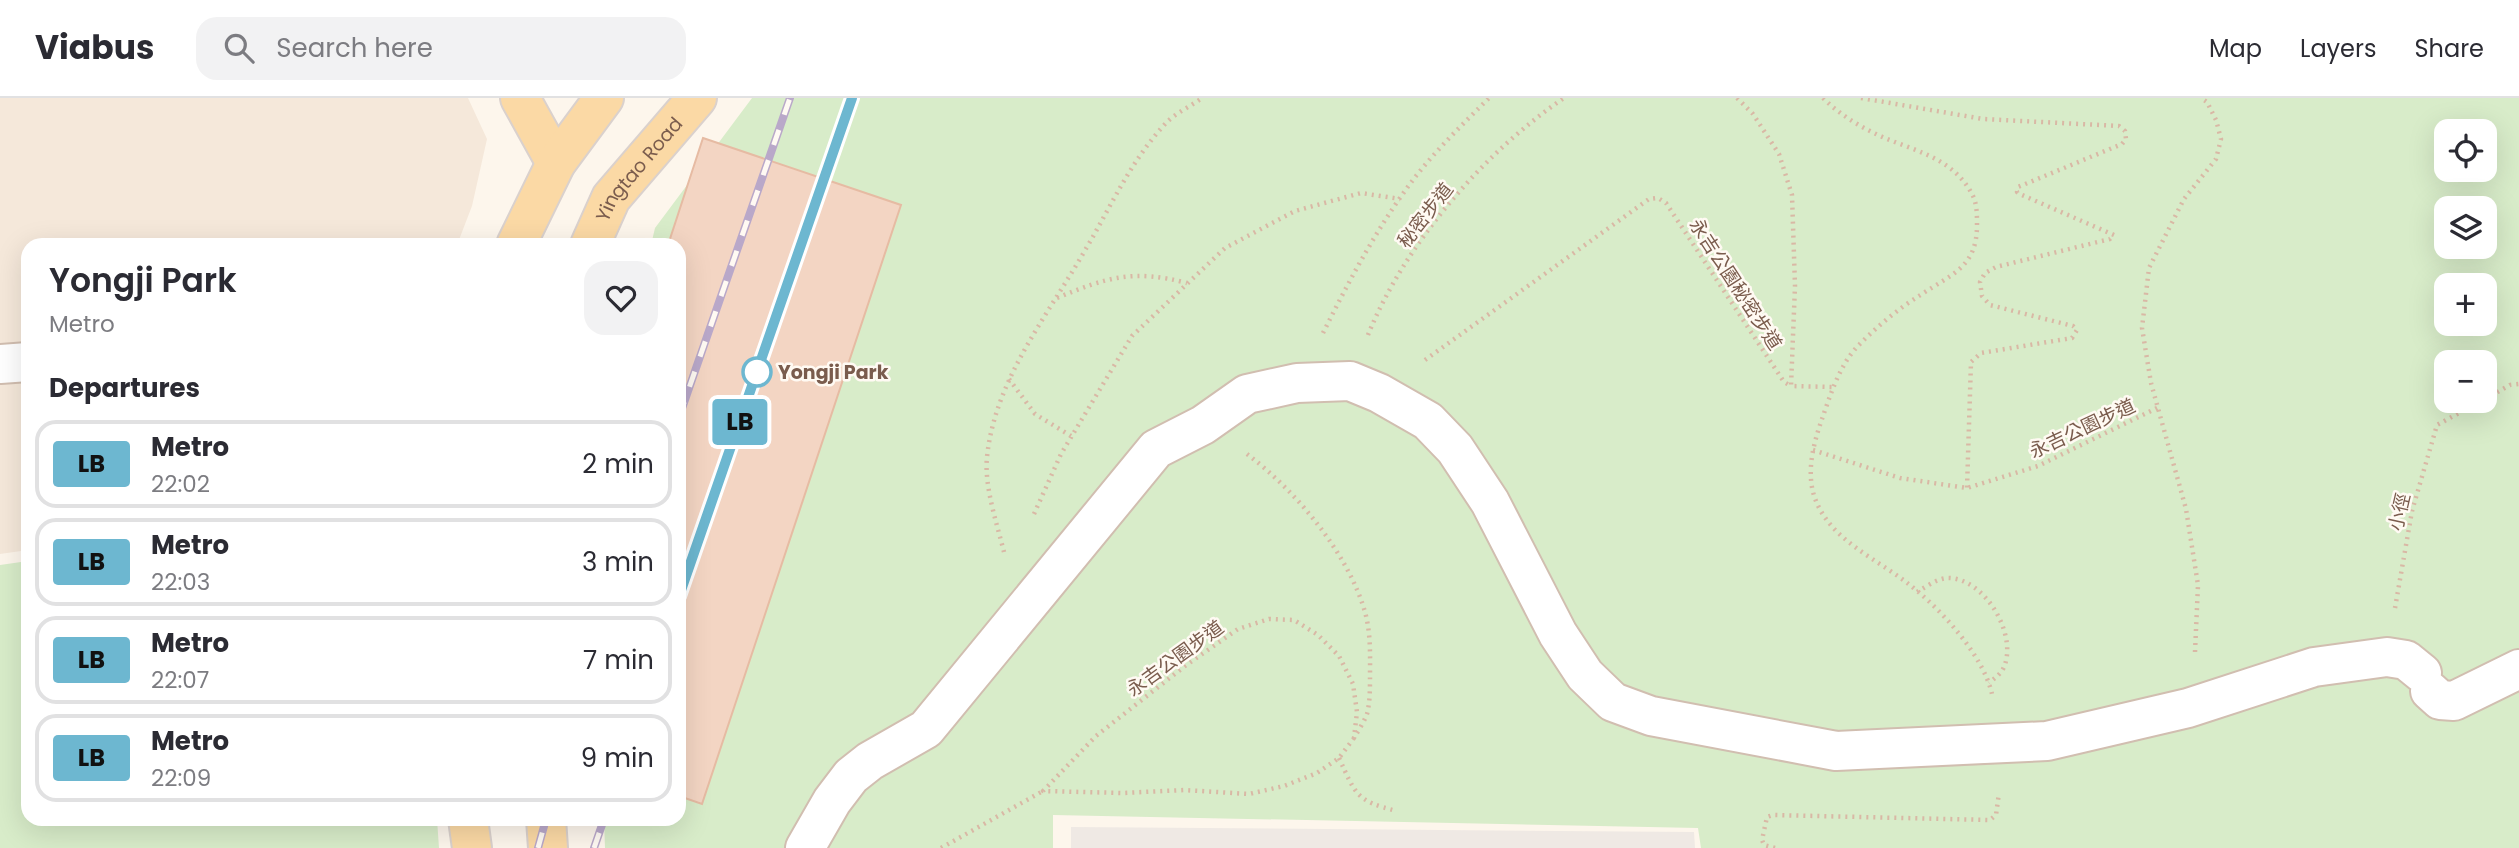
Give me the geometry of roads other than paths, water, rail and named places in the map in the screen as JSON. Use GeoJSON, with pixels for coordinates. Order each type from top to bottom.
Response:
{"type":"FeatureCollection","features":[{"type":"Feature","properties":{"kind":"main road"},"geometry":{"type":"LineString","coordinates":[[520,98],[556,163]]}},
{"type":"Feature","properties":{"kind":"main road"},"geometry":{"type":"LineString","coordinates":[[519,238],[556,163],[604,98]]}},
{"type":"Feature","properties":{"kind":"main road","name":"Yingtao Road"},"geometry":{"type":"LineString","coordinates":[[593,238],[611,198],[697,98]]}},
{"type":"Feature","properties":{"kind":"main road"},"geometry":{"type":"LineString","coordinates":[[469,826],[472,848]]}},
{"type":"Feature","properties":{"kind":"main road"},"geometry":{"type":"LineString","coordinates":[[546,826],[548,848]]}},
{"type":"Feature","properties":{"kind":"lane"},"geometry":{"type":"LineString","coordinates":[[0,364],[21,362]]}},
{"type":"Feature","properties":{"kind":"lane"},"geometry":{"type":"LineString","coordinates":[[805,848],[832,801],[851,776],[870,761],[926,730],[1156,449],[1203,425],[1247,394],[1297,383],[1364,387],[1428,421],[1455,449],[1490,502],[1558,634],[1585,675],[1613,702],[1651,716],[1836,751],[2047,741],[2188,708],[2314,667],[2387,657],[2406,660],[2440,700],[2454,701],[2519,669]]}},
{"type":"Feature","properties":{"kind":"railway"},"geometry":{"type":"LineString","coordinates":[[686,397],[790,98]]}},
{"type":"Feature","properties":{"kind":"railway"},"geometry":{"type":"LineString","coordinates":[[686,576],[852,98]]}},
{"type":"Feature","properties":{"kind":"railway"},"geometry":{"type":"LineString","coordinates":[[538,848],[544,826]]}},
{"type":"Feature","properties":{"kind":"railway"},"geometry":{"type":"LineString","coordinates":[[594,848],[602,826]]}},
{"type":"Feature","properties":{"kind":"metro line","name":"LB"},"geometry":{"type":"LineString","coordinates":[[686,576],[852,98]]}},
{"type":"Feature","properties":{"kind":"place","name":"Yongji Park"},"geometry":{"type":"Point","coordinates":[757,372]}}]}
